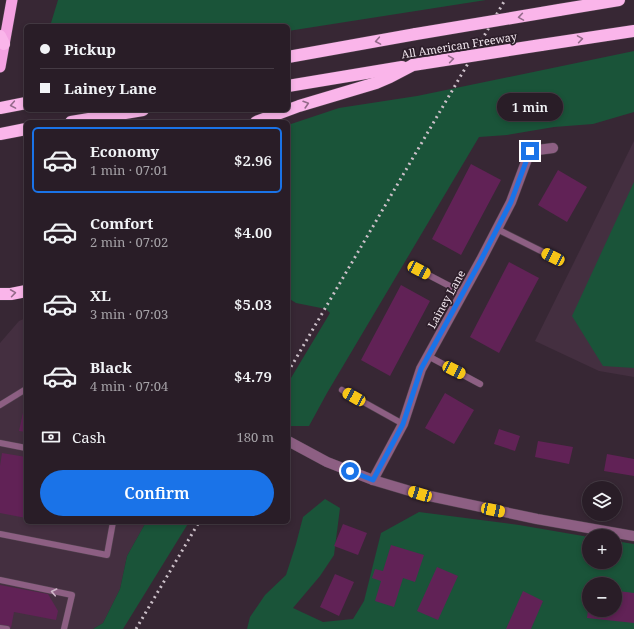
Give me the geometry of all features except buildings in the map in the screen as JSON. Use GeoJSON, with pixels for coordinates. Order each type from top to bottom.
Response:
{"type":"FeatureCollection","features":[{"type":"Feature","properties":{"kind":"highway"},"geometry":{"type":"LineString","coordinates":[[0,67],[2,40],[12,0]]}},
{"type":"Feature","properties":{"kind":"highway","name":"All American Freeway"},"geometry":{"type":"LineString","coordinates":[[290,57],[619,0]]}},
{"type":"Feature","properties":{"kind":"highway","name":"All American Freeway"},"geometry":{"type":"LineString","coordinates":[[290,86],[391,73],[413,65],[634,31]]}},
{"type":"Feature","properties":{"kind":"highway"},"geometry":{"type":"LineString","coordinates":[[290,110],[391,73]]}},
{"type":"Feature","properties":{"kind":"highway"},"geometry":{"type":"LineString","coordinates":[[0,108],[24,103]]}},
{"type":"Feature","properties":{"kind":"highway"},"geometry":{"type":"LineString","coordinates":[[86,120],[132,112]]}},
{"type":"Feature","properties":{"kind":"highway"},"geometry":{"type":"LineString","coordinates":[[262,120],[284,112]]}},
{"type":"Feature","properties":{"kind":"highway"},"geometry":{"type":"LineString","coordinates":[[0,134],[24,129]]}},
{"type":"Feature","properties":{"kind":"highway"},"geometry":{"type":"LineString","coordinates":[[0,294],[24,291]]}},
{"type":"Feature","properties":{"kind":"street","name":"Lainey Lane"},"geometry":{"type":"LineString","coordinates":[[373,480],[403,424],[421,369],[511,202],[530,151],[554,148]]}},
{"type":"Feature","properties":{"kind":"street"},"geometry":{"type":"LineString","coordinates":[[290,442],[327,462],[373,480],[434,497],[537,519],[634,536]]}},
{"type":"Feature","properties":{"kind":"lane"},"geometry":{"type":"LineString","coordinates":[[497,229],[553,257]]}},
{"type":"Feature","properties":{"kind":"lane"},"geometry":{"type":"LineString","coordinates":[[419,270],[463,293]]}},
{"type":"Feature","properties":{"kind":"lane"},"geometry":{"type":"LineString","coordinates":[[428,356],[480,384]]}},
{"type":"Feature","properties":{"kind":"lane"},"geometry":{"type":"LineString","coordinates":[[0,405],[24,390]]}},
{"type":"Feature","properties":{"kind":"lane"},"geometry":{"type":"LineString","coordinates":[[342,390],[403,424]]}},
{"type":"Feature","properties":{"kind":"lane"},"geometry":{"type":"LineString","coordinates":[[0,443],[24,448]]}},
{"type":"Feature","properties":{"kind":"lane"},"geometry":{"type":"LineString","coordinates":[[0,534],[106,555],[113,524]]}},
{"type":"Feature","properties":{"kind":"lane"},"geometry":{"type":"LineString","coordinates":[[0,580],[72,595],[64,629]]}},
{"type":"Feature","properties":{"kind":"lane"},"geometry":{"type":"LineString","coordinates":[[0,628],[7,629]]}},
{"type":"Feature","properties":{"kind":"shaded area"},"geometry":{"type":"Polygon","coordinates":[[[634,141],[634,377],[599,371],[535,341],[634,141]]]}},
{"type":"Feature","properties":{"kind":"shaded area"},"geometry":{"type":"Polygon","coordinates":[[[24,319],[24,524],[145,524],[127,556],[120,589],[103,623],[93,629],[0,629],[0,343],[19,321],[24,319]]]}},
{"type":"Feature","properties":{"kind":"green space"},"geometry":{"type":"Polygon","coordinates":[[[58,0],[486,0],[290,31],[290,24],[51,23],[58,0]]]}},
{"type":"Feature","properties":{"kind":"green space"},"geometry":{"type":"Polygon","coordinates":[[[634,51],[634,112],[593,124],[554,127],[507,135],[479,137],[327,393],[309,426],[290,426],[290,380],[330,313],[326,309],[296,303],[290,299],[290,124],[339,108],[417,96],[634,51]]]}},
{"type":"Feature","properties":{"kind":"green space"},"geometry":{"type":"Polygon","coordinates":[[[634,182],[634,368],[603,366],[572,316],[634,182]]]}},
{"type":"Feature","properties":{"kind":"green space"},"geometry":{"type":"Polygon","coordinates":[[[325,499],[340,508],[334,555],[320,576],[293,608],[323,622],[353,619],[364,601],[381,533],[419,512],[519,525],[582,536],[582,569],[622,569],[622,542],[634,544],[634,629],[247,629],[250,617],[265,595],[286,575],[303,517],[325,499]]]}},
{"type":"Feature","properties":{"kind":"green space"},"geometry":{"type":"Polygon","coordinates":[[[145,524],[188,524],[123,629],[93,629],[103,623],[120,589],[127,556],[145,524]]]}},
{"type":"Feature","properties":{"kind":"railway"},"geometry":{"type":"LineString","coordinates":[[290,369],[505,0]]}},
{"type":"Feature","properties":{"kind":"railway"},"geometry":{"type":"LineString","coordinates":[[136,629],[198,524]]}},
{"type":"Feature","properties":{"kind":"route"},"geometry":{"type":"LineString","coordinates":[[350,471],[373,480],[403,424],[421,369],[511,202],[530,151]]}}]}
